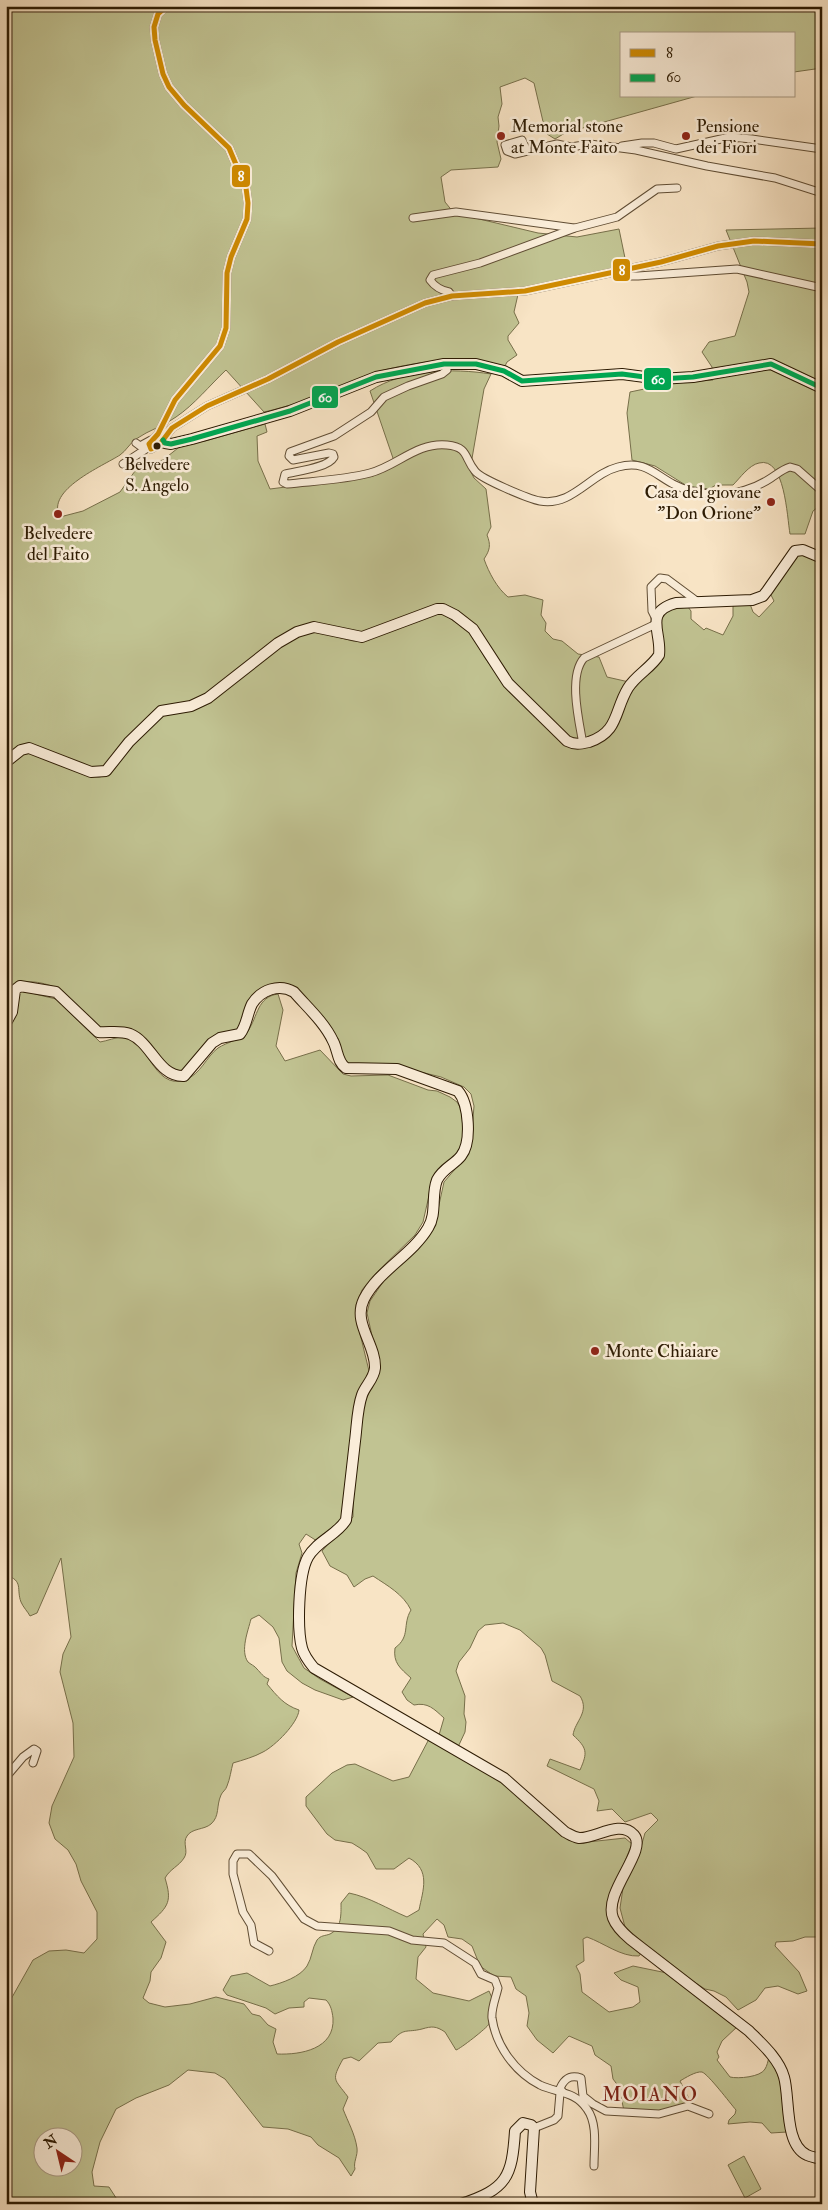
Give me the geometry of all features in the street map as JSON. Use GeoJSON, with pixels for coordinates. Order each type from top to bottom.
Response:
{"type":"FeatureCollection","features":[{"type":"Feature","properties":{"kind":"street"},"geometry":{"type":"LineString","coordinates":[[122,464],[150,444],[158,434],[175,400],[220,346],[226,328],[228,273],[231,257],[247,219],[248,203],[246,188],[229,148],[184,105],[169,87],[163,74],[154,27],[158,14],[167,6]]}},
{"type":"Feature","properties":{"kind":"street"},"geometry":{"type":"LineString","coordinates":[[620,148],[624,145],[654,143],[676,149],[686,148],[718,138],[730,137],[752,138],[822,150]]}},
{"type":"Feature","properties":{"kind":"street"},"geometry":{"type":"LineString","coordinates":[[527,151],[557,144],[571,147],[590,144],[620,148],[775,178],[822,193]]}},
{"type":"Feature","properties":{"kind":"street"},"geometry":{"type":"LineString","coordinates":[[452,296],[449,292],[434,286],[430,280],[433,276],[480,263],[575,228],[617,217],[657,189],[677,188]]}},
{"type":"Feature","properties":{"kind":"street"},"geometry":{"type":"LineString","coordinates":[[413,218],[456,212],[575,228]]}},
{"type":"Feature","properties":{"kind":"street"},"geometry":{"type":"LineString","coordinates":[[136,443],[140,446],[150,444],[155,448],[186,418],[230,394],[268,379],[338,342],[425,304],[452,296],[525,291],[661,262],[718,246],[754,241],[822,244]]}},
{"type":"Feature","properties":{"kind":"street"},"geometry":{"type":"LineString","coordinates":[[615,272],[622,276],[638,276],[737,269],[822,288]]}},
{"type":"Feature","properties":{"kind":"street"},"geometry":{"type":"LineString","coordinates":[[164,438],[165,443],[171,444],[192,439],[290,411],[376,377],[444,364],[476,364],[504,371],[522,381],[622,374],[660,379],[694,377],[771,364],[822,388]]}},
{"type":"Feature","properties":{"kind":"street"},"geometry":{"type":"LineString","coordinates":[[444,364],[447,370],[442,374],[384,397],[371,412],[334,436],[290,452],[289,456],[293,460],[331,453],[334,457],[331,462],[285,474],[283,482],[287,484],[371,473],[410,452],[445,444],[457,446],[467,454],[475,471],[486,479],[539,501],[563,499],[608,471],[627,466],[644,466],[673,484],[690,491],[718,494],[740,492],[769,480],[790,467],[797,469],[822,491]]}},
{"type":"Feature","properties":{"kind":"street"},"geometry":{"type":"LineString","coordinates":[[583,744],[578,716],[576,673],[579,664],[584,658],[656,622],[660,611],[669,605],[752,600],[763,596],[795,551],[803,550],[822,558]]}},
{"type":"Feature","properties":{"kind":"street"},"geometry":{"type":"LineString","coordinates":[[6,762],[21,750],[29,748],[37,749],[91,772],[106,771],[129,742],[161,711],[191,706],[208,698],[278,643],[296,632],[314,627],[362,637],[437,609],[443,609],[473,629],[508,683],[567,741],[583,744],[601,737],[609,731],[617,717],[628,687],[656,660],[660,648],[656,622],[652,611],[651,587],[660,578],[667,579],[698,602]]}},
{"type":"Feature","properties":{"kind":"street"},"geometry":{"type":"LineString","coordinates":[[6,1023],[12,1012],[12,996],[20,986],[56,992],[98,1032],[130,1034],[148,1049],[167,1072],[175,1076],[184,1076],[212,1043],[220,1038],[240,1034],[245,1028],[253,1003],[270,989],[280,987],[294,992],[327,1030],[334,1042],[341,1064],[346,1068],[397,1069],[458,1091],[462,1096],[466,1106],[466,1142],[461,1156],[442,1171],[437,1182],[432,1216],[428,1227],[417,1241],[370,1289],[363,1301],[360,1318],[371,1350],[375,1370],[362,1395],[358,1414],[346,1520],[342,1526],[308,1556],[303,1567],[300,1601],[302,1649],[314,1668],[504,1778],[565,1832],[574,1837],[581,1838],[613,1830],[625,1830],[634,1835],[637,1842],[636,1851],[616,1887],[612,1909],[613,1918],[630,1939],[749,2031],[763,2045],[778,2063],[784,2076],[788,2112],[794,2141],[799,2150],[807,2156],[822,2159]]}},
{"type":"Feature","properties":{"kind":"street"},"geometry":{"type":"LineString","coordinates":[[6,1776],[23,1757],[34,1749],[37,1751],[33,1763]]}},
{"type":"Feature","properties":{"kind":"street"},"geometry":{"type":"LineString","coordinates":[[270,1950],[254,1943],[251,1925],[246,1920],[239,1901],[233,1874],[233,1861],[237,1854],[240,1853],[249,1854],[262,1866],[279,1884],[304,1919],[316,1926],[389,1931],[412,1940],[444,1943],[475,1963],[481,1974],[495,1980],[497,1984],[498,1988],[492,2018],[501,2048],[506,2056],[539,2084],[572,2095],[588,2109],[594,2133],[594,2166]]}},
{"type":"Feature","properties":{"kind":"street"},"geometry":{"type":"LineString","coordinates":[[534,2128],[554,2120],[558,2116],[562,2083],[574,2075],[581,2078],[583,2096],[606,2111],[659,2114],[688,2106],[709,2114]]}},
{"type":"Feature","properties":{"kind":"street"},"geometry":{"type":"LineString","coordinates":[[461,2204],[476,2199],[501,2184],[510,2170],[515,2131],[523,2123],[534,2128]]}},
{"type":"Feature","properties":{"kind":"street"},"geometry":{"type":"LineString","coordinates":[[533,2204],[530,2192],[534,2128]]}},
{"type":"Feature","properties":{"kind":"green space"},"geometry":{"type":"Polygon","coordinates":[[[6,6],[822,6],[822,68],[796,72],[796,32],[620,32],[620,98],[690,98],[565,133],[555,139],[547,134],[545,130],[534,83],[525,78],[500,87],[502,104],[498,117],[497,142],[501,159],[498,167],[451,170],[441,177],[445,202],[454,213],[538,233],[577,237],[619,229],[625,258],[618,268],[519,290],[514,312],[519,323],[508,336],[508,340],[517,355],[507,362],[505,366],[501,367],[474,360],[442,360],[408,365],[375,372],[312,398],[264,412],[226,370],[183,412],[167,423],[136,439],[120,455],[90,472],[68,488],[61,497],[58,507],[60,517],[83,511],[120,492],[135,471],[146,464],[163,460],[183,444],[205,441],[265,424],[267,432],[257,436],[258,461],[270,489],[373,476],[395,464],[370,391],[398,378],[413,374],[460,371],[491,374],[484,389],[470,470],[474,478],[486,489],[491,527],[487,535],[489,542],[488,553],[484,559],[494,580],[508,597],[525,595],[543,600],[541,615],[546,623],[545,631],[553,639],[562,641],[578,654],[599,657],[607,677],[629,682],[606,729],[582,740],[569,738],[510,681],[491,654],[444,606],[362,634],[315,623],[198,700],[166,707],[104,768],[92,769],[38,746],[6,757],[6,6]]]}},
{"type":"Feature","properties":{"kind":"green space"},"geometry":{"type":"Polygon","coordinates":[[[822,228],[822,504],[813,511],[805,534],[790,534],[783,490],[774,469],[768,463],[755,464],[733,485],[716,485],[709,489],[687,486],[655,466],[632,460],[627,413],[630,392],[673,383],[713,380],[712,367],[702,352],[709,342],[735,336],[749,292],[747,282],[726,230],[822,228]]]}},
{"type":"Feature","properties":{"kind":"green space"},"geometry":{"type":"Polygon","coordinates":[[[799,554],[804,554],[822,562],[822,1935],[793,1941],[776,1942],[775,1946],[799,1972],[807,1991],[798,1994],[778,1986],[765,1988],[756,2000],[738,2010],[726,1997],[705,1989],[674,1969],[625,1927],[620,1908],[623,1888],[639,1854],[645,1833],[658,1820],[651,1813],[625,1822],[612,1809],[597,1811],[599,1801],[594,1789],[547,1766],[550,1759],[580,1770],[585,1751],[581,1743],[573,1735],[583,1712],[583,1702],[580,1696],[552,1681],[545,1655],[541,1648],[520,1630],[503,1623],[485,1625],[478,1631],[470,1648],[459,1662],[456,1671],[465,1696],[464,1714],[466,1722],[465,1732],[458,1747],[439,1735],[444,1718],[427,1705],[414,1705],[407,1700],[402,1692],[411,1678],[398,1665],[395,1658],[395,1648],[400,1644],[405,1635],[408,1615],[411,1610],[408,1604],[395,1591],[373,1576],[354,1587],[347,1575],[330,1566],[322,1551],[353,1517],[362,1410],[377,1371],[376,1354],[367,1313],[370,1301],[383,1282],[435,1223],[444,1182],[468,1154],[474,1106],[471,1094],[464,1087],[441,1077],[388,1064],[348,1064],[297,989],[283,983],[268,985],[241,1026],[183,1072],[170,1068],[151,1046],[100,1028],[64,992],[52,986],[38,982],[24,982],[11,987],[6,1014],[6,767],[23,754],[29,752],[90,776],[108,775],[132,745],[163,715],[210,702],[280,646],[298,636],[314,631],[353,641],[363,641],[430,615],[442,613],[470,632],[485,658],[505,686],[564,744],[574,748],[586,747],[607,738],[612,732],[619,720],[630,691],[658,660],[658,626],[665,610],[688,607],[691,611],[691,619],[704,630],[706,628],[723,635],[733,616],[733,605],[750,604],[753,612],[759,617],[774,601],[770,593],[799,554]]]}},
{"type":"Feature","properties":{"kind":"green space"},"geometry":{"type":"Polygon","coordinates":[[[27,989],[35,994],[56,999],[100,1042],[120,1037],[131,1039],[165,1078],[174,1081],[185,1080],[195,1074],[218,1048],[246,1034],[262,1003],[271,996],[278,994],[283,1010],[276,1046],[285,1061],[320,1050],[343,1074],[351,1076],[388,1075],[428,1090],[437,1091],[457,1102],[461,1109],[464,1130],[461,1149],[433,1178],[423,1222],[415,1235],[373,1276],[362,1290],[356,1305],[356,1317],[369,1371],[354,1407],[342,1519],[317,1541],[306,1534],[299,1544],[302,1553],[296,1573],[292,1646],[304,1668],[353,1697],[343,1700],[302,1683],[287,1671],[282,1662],[279,1638],[273,1627],[259,1615],[251,1619],[245,1641],[245,1652],[248,1662],[269,1679],[267,1684],[285,1703],[299,1710],[298,1715],[285,1734],[268,1749],[233,1763],[214,1821],[208,1826],[189,1833],[187,1836],[184,1858],[165,1878],[168,1892],[167,1903],[162,1912],[151,1922],[166,1942],[161,1958],[151,1972],[150,1981],[143,1998],[149,2003],[165,2007],[190,2004],[216,1997],[244,2004],[252,2014],[260,2016],[268,2025],[276,2029],[273,2042],[277,2054],[306,2051],[322,2043],[328,2037],[332,2028],[333,2018],[330,2006],[326,2000],[309,1998],[304,2002],[304,2007],[289,2008],[275,2014],[266,2008],[227,1995],[223,1990],[231,1976],[247,1973],[270,1986],[285,1981],[304,1970],[309,1963],[317,1940],[322,1936],[330,1934],[337,1928],[340,1920],[341,1903],[349,1893],[371,1900],[407,1917],[419,1910],[424,1881],[423,1874],[416,1863],[409,1858],[394,1869],[376,1869],[367,1853],[352,1843],[335,1840],[327,1834],[306,1806],[306,1797],[332,1773],[347,1765],[355,1764],[393,1781],[409,1777],[429,1739],[510,1787],[558,1831],[588,1842],[625,1838],[632,1844],[609,1900],[608,1912],[641,1953],[639,1956],[632,1956],[587,1937],[583,1939],[584,1961],[576,1966],[580,1974],[582,1992],[609,2012],[633,2007],[640,2002],[638,1987],[621,1980],[614,1973],[633,1966],[667,1973],[738,2026],[722,2041],[717,2052],[719,2057],[717,2060],[730,2077],[754,2076],[763,2072],[769,2057],[781,2084],[787,2132],[771,2133],[762,2123],[728,2124],[736,2110],[714,2083],[702,2072],[680,2081],[690,2101],[669,2113],[624,2111],[619,2087],[613,2079],[611,2066],[595,2055],[592,2046],[569,2036],[553,2053],[537,2040],[527,2026],[529,2013],[526,1996],[516,1989],[511,1977],[494,1976],[480,1966],[472,1946],[462,1939],[448,1937],[444,1925],[437,1919],[423,1934],[426,1947],[418,1957],[416,1979],[433,1993],[469,2001],[489,1991],[492,1998],[489,2024],[484,2030],[456,2050],[445,2032],[431,2027],[405,2031],[391,2042],[378,2043],[359,2061],[351,2057],[343,2059],[336,2079],[348,2097],[343,2109],[357,2148],[355,2169],[351,2176],[339,2158],[318,2145],[311,2137],[288,2129],[263,2127],[225,2079],[215,2073],[188,2070],[169,2085],[136,2098],[116,2109],[100,2142],[92,2172],[94,2186],[109,2187],[120,2204],[6,2204],[6,2008],[33,1960],[49,1951],[66,1950],[84,1953],[97,1939],[97,1912],[81,1881],[76,1864],[68,1850],[55,1839],[49,1823],[52,1806],[74,1757],[73,1723],[60,1672],[63,1654],[71,1637],[61,1558],[37,1613],[30,1616],[21,1602],[17,1583],[12,1577],[6,1575],[6,1027],[17,993],[27,989]]]}},
{"type":"Feature","properties":{"kind":"green space"},"geometry":{"type":"Polygon","coordinates":[[[744,2156],[761,2189],[745,2198],[728,2165],[744,2156]]]}},
{"type":"Feature","properties":{"kind":"transit line","name":"8"},"geometry":{"type":"LineString","coordinates":[[167,6],[158,14],[154,27],[163,74],[169,87],[184,105],[229,148],[246,188],[248,203],[247,219],[231,257],[227,273],[226,328],[220,346],[175,400],[158,434],[149,444],[151,449],[160,444],[172,428],[207,406],[268,379],[338,342],[425,303],[452,296],[525,291],[661,262],[718,246],[754,241],[822,244]]}},
{"type":"Feature","properties":{"kind":"transit line","name":"60"},"geometry":{"type":"LineString","coordinates":[[163,440],[165,443],[171,444],[192,439],[290,411],[376,377],[444,364],[476,364],[504,371],[522,381],[622,374],[660,379],[693,377],[771,364],[822,388]]}},
{"type":"Feature","properties":{"kind":"place","name":"Memorial stone at Monte Faito"},"geometry":{"type":"Point","coordinates":[501,136]}},
{"type":"Feature","properties":{"kind":"place","name":"Pensione dei Fiori"},"geometry":{"type":"Point","coordinates":[686,136]}},
{"type":"Feature","properties":{"kind":"place","name":"Belvedere S. Angelo"},"geometry":{"type":"Point","coordinates":[157,446]}},
{"type":"Feature","properties":{"kind":"place","name":"Casa del giovane \"Don Orione\""},"geometry":{"type":"Point","coordinates":[771,502]}},
{"type":"Feature","properties":{"kind":"place","name":"Belvedere del Faito"},"geometry":{"type":"Point","coordinates":[58,514]}},
{"type":"Feature","properties":{"kind":"place","name":"Monte Chiaiare"},"geometry":{"type":"Point","coordinates":[595,1351]}},
{"type":"Feature","properties":{"kind":"district","name":"MOIANO"},"geometry":{"type":"Point","coordinates":[650,2094]}}]}
